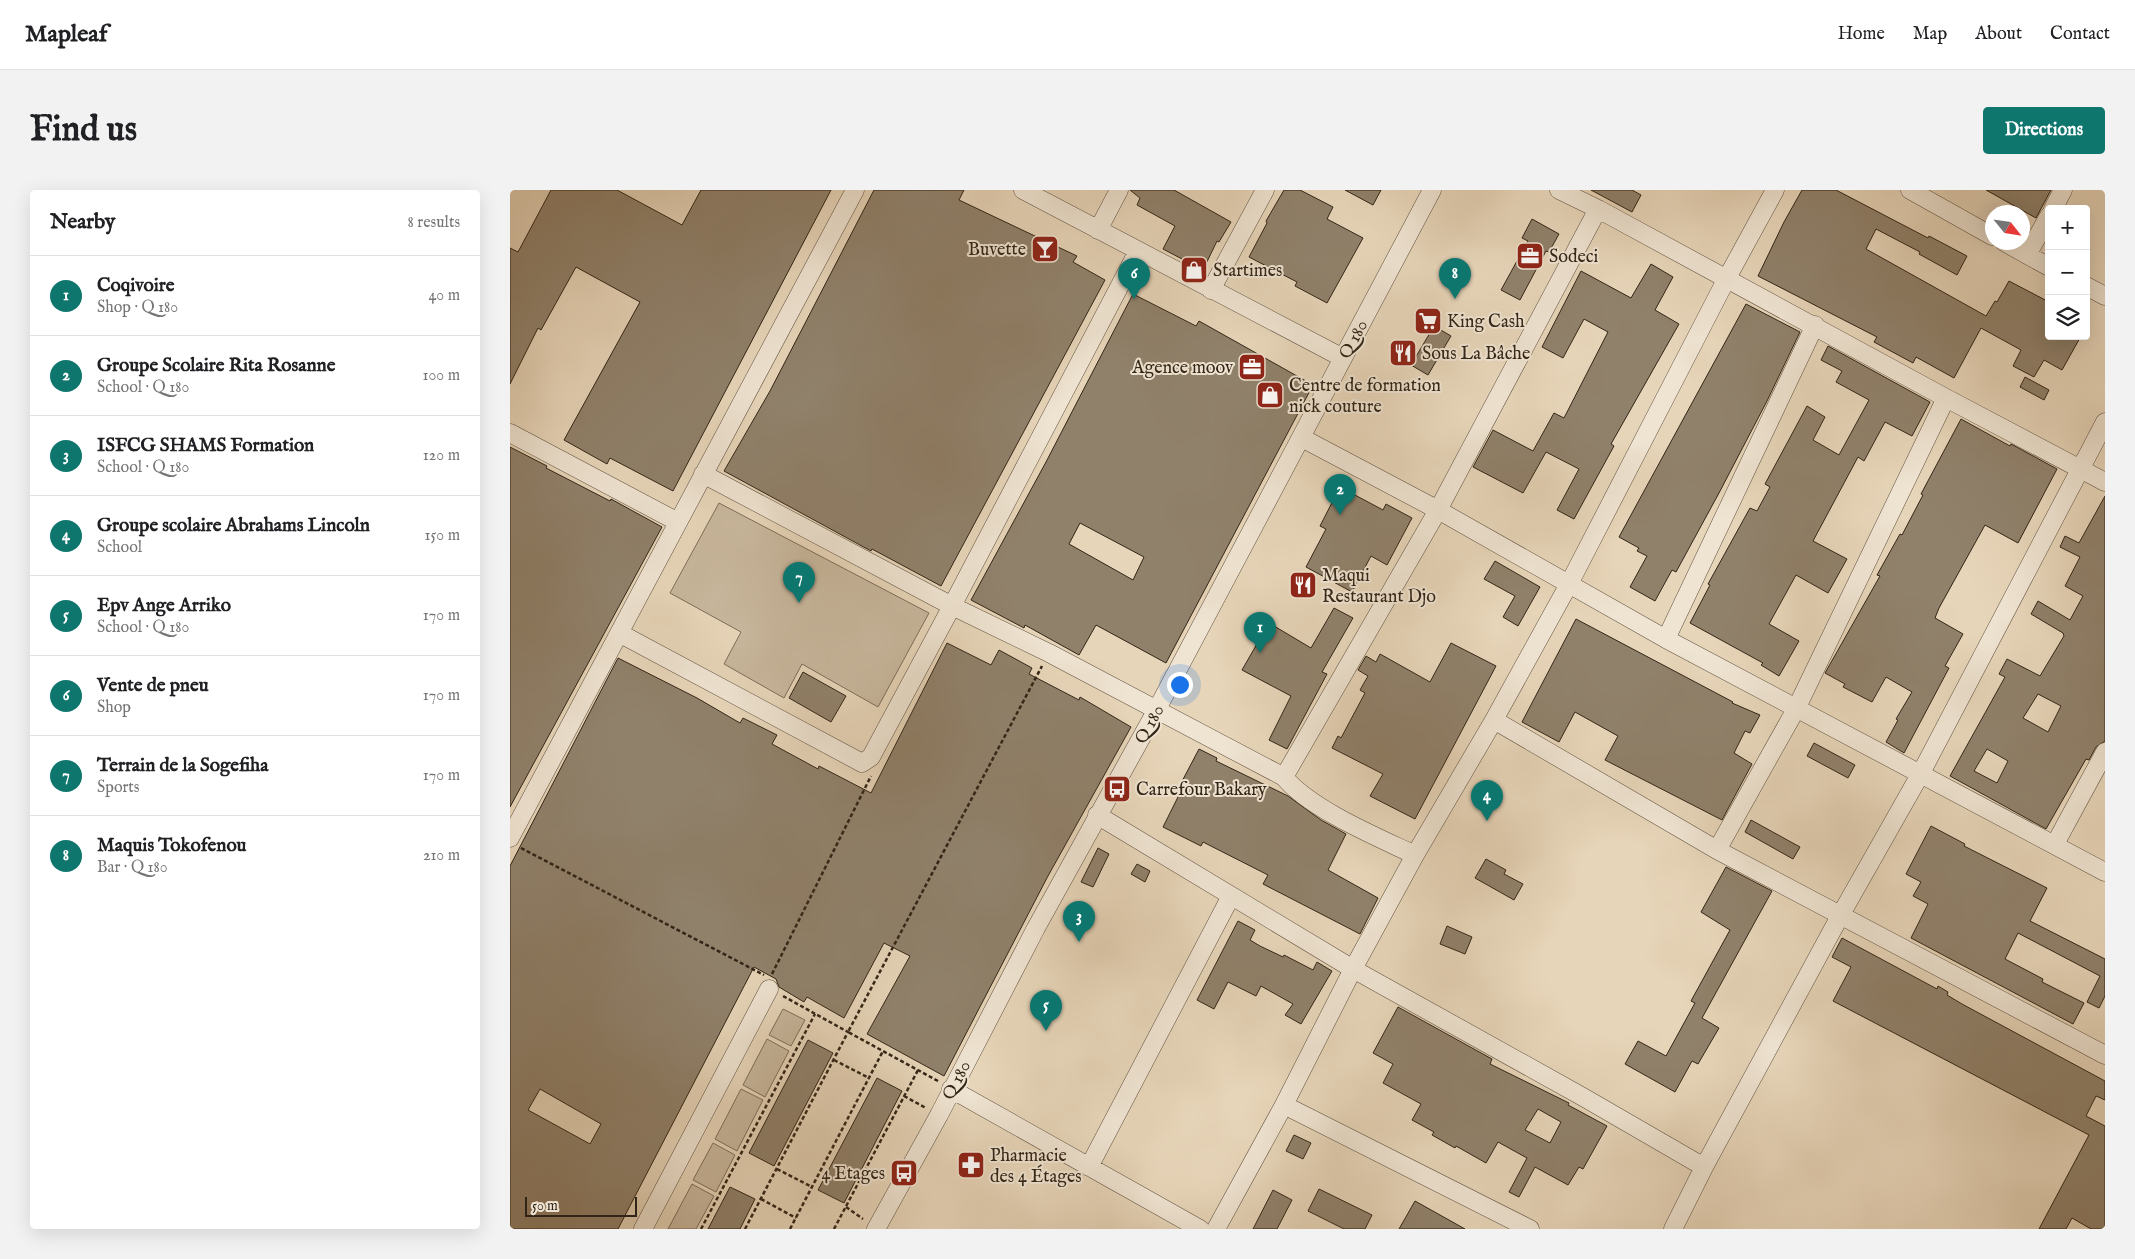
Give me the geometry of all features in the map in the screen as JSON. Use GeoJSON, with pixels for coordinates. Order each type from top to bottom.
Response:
{"type":"FeatureCollection","features":[{"type":"Feature","properties":{"kind":"street"},"geometry":{"type":"LineString","coordinates":[[512,841],[619,633],[854,190]]}},
{"type":"Feature","properties":{"kind":"street"},"geometry":{"type":"LineString","coordinates":[[1023,190],[1343,358]]}},
{"type":"Feature","properties":{"kind":"street"},"geometry":{"type":"LineString","coordinates":[[1098,230],[1119,190]]}},
{"type":"Feature","properties":{"kind":"street"},"geometry":{"type":"LineString","coordinates":[[1211,290],[1265,190]]}},
{"type":"Feature","properties":{"kind":"street","name":"Q 180"},"geometry":{"type":"LineString","coordinates":[[877,1229],[1302,438],[1432,190]]}},
{"type":"Feature","properties":{"kind":"street"},"geometry":{"type":"LineString","coordinates":[[1559,190],[1598,209],[2105,482]]}},
{"type":"Feature","properties":{"kind":"street"},"geometry":{"type":"LineString","coordinates":[[1216,1229],[1284,1105],[1352,969],[1569,584],[1727,278],[1775,190]]}},
{"type":"Feature","properties":{"kind":"street"},"geometry":{"type":"LineString","coordinates":[[1910,190],[1985,232]]}},
{"type":"Feature","properties":{"kind":"street"},"geometry":{"type":"LineString","coordinates":[[2055,205],[2063,190]]}},
{"type":"Feature","properties":{"kind":"street"},"geometry":{"type":"LineString","coordinates":[[1284,777],[1438,510],[1598,209]]}},
{"type":"Feature","properties":{"kind":"street"},"geometry":{"type":"LineString","coordinates":[[2027,255],[2045,223]]}},
{"type":"Feature","properties":{"kind":"street"},"geometry":{"type":"LineString","coordinates":[[2018,250],[2045,264]]}},
{"type":"Feature","properties":{"kind":"street"},"geometry":{"type":"LineString","coordinates":[[619,633],[862,763],[866,761],[871,757],[952,606],[1138,251]]}},
{"type":"Feature","properties":{"kind":"street"},"geometry":{"type":"LineString","coordinates":[[2090,288],[2105,296]]}},
{"type":"Feature","properties":{"kind":"street"},"geometry":{"type":"LineString","coordinates":[[1666,639],[1815,326]]}},
{"type":"Feature","properties":{"kind":"street"},"geometry":{"type":"LineString","coordinates":[[1717,850],[1796,709],[1946,398]]}},
{"type":"Feature","properties":{"kind":"street"},"geometry":{"type":"LineString","coordinates":[[1673,1229],[1704,1167],[1840,916],[1921,773],[2105,422]]}},
{"type":"Feature","properties":{"kind":"street"},"geometry":{"type":"LineString","coordinates":[[510,433],[678,522]]}},
{"type":"Feature","properties":{"kind":"street"},"geometry":{"type":"LineString","coordinates":[[1302,438],[1438,510],[1666,639],[2105,872]]}},
{"type":"Feature","properties":{"kind":"street"},"geometry":{"type":"LineString","coordinates":[[703,474],[952,606],[1049,653],[1284,777],[1295,790],[1319,805],[1371,834],[1415,855]]}},
{"type":"Feature","properties":{"kind":"street"},"geometry":{"type":"LineString","coordinates":[[1494,720],[1717,850],[2105,1055]]}},
{"type":"Feature","properties":{"kind":"street"},"geometry":{"type":"LineString","coordinates":[[2055,844],[2105,752]]}},
{"type":"Feature","properties":{"kind":"street"},"geometry":{"type":"LineString","coordinates":[[1098,815],[1352,969],[1583,1097],[1704,1167]]}},
{"type":"Feature","properties":{"kind":"street"},"geometry":{"type":"LineString","coordinates":[[1089,1167],[1231,896]]}},
{"type":"Feature","properties":{"kind":"street"},"geometry":{"type":"LineString","coordinates":[[643,1229],[769,989]]}},
{"type":"Feature","properties":{"kind":"street"},"geometry":{"type":"LineString","coordinates":[[952,1089],[1200,1229]]}},
{"type":"Feature","properties":{"kind":"street"},"geometry":{"type":"LineString","coordinates":[[1284,1105],[1530,1229]]}},
{"type":"Feature","properties":{"kind":"path"},"geometry":{"type":"LineString","coordinates":[[745,1229],[1049,653]]}},
{"type":"Feature","properties":{"kind":"path"},"geometry":{"type":"LineString","coordinates":[[512,841],[770,978],[873,773],[866,761]]}},
{"type":"Feature","properties":{"kind":"path"},"geometry":{"type":"LineString","coordinates":[[769,989],[952,1089]]}},
{"type":"Feature","properties":{"kind":"path"},"geometry":{"type":"LineString","coordinates":[[701,1229],[815,1014]]}},
{"type":"Feature","properties":{"kind":"path"},"geometry":{"type":"LineString","coordinates":[[790,1229],[883,1051]]}},
{"type":"Feature","properties":{"kind":"path"},"geometry":{"type":"LineString","coordinates":[[834,1060],[869,1078]]}},
{"type":"Feature","properties":{"kind":"path"},"geometry":{"type":"LineString","coordinates":[[834,1229],[918,1070]]}},
{"type":"Feature","properties":{"kind":"path"},"geometry":{"type":"LineString","coordinates":[[904,1096],[939,1115]]}},
{"type":"Feature","properties":{"kind":"path"},"geometry":{"type":"LineString","coordinates":[[777,1169],[812,1187]]}},
{"type":"Feature","properties":{"kind":"path"},"geometry":{"type":"LineString","coordinates":[[761,1199],[796,1218]]}},
{"type":"Feature","properties":{"kind":"path"},"geometry":{"type":"LineString","coordinates":[[846,1206],[877,1229]]}},
{"type":"Feature","properties":{"kind":"shaded area"},"geometry":{"type":"Polygon","coordinates":[[[719,503],[929,613],[878,707],[802,664],[784,698],[724,664],[741,632],[670,593],[719,503]]]}},
{"type":"Feature","properties":{"kind":"shaded area"},"geometry":{"type":"Polygon","coordinates":[[[783,1009],[805,1020],[791,1046],[769,1035],[783,1009]]]}},
{"type":"Feature","properties":{"kind":"shaded area"},"geometry":{"type":"Polygon","coordinates":[[[767,1039],[789,1051],[765,1097],[743,1085],[767,1039]]]}},
{"type":"Feature","properties":{"kind":"shaded area"},"geometry":{"type":"Polygon","coordinates":[[[741,1089],[763,1100],[737,1151],[715,1139],[741,1089]]]}},
{"type":"Feature","properties":{"kind":"shaded area"},"geometry":{"type":"Polygon","coordinates":[[[713,1143],[735,1155],[716,1192],[693,1180],[713,1143]]]}},
{"type":"Feature","properties":{"kind":"shaded area"},"geometry":{"type":"Polygon","coordinates":[[[692,1184],[714,1196],[696,1229],[668,1229],[692,1184]]]}},
{"type":"Feature","properties":{"kind":"building"},"geometry":{"type":"Polygon","coordinates":[[[551,190],[617,190],[682,225],[701,190],[831,190],[673,491],[610,458],[607,464],[564,440],[640,302],[576,267],[541,330],[538,328],[510,384],[510,248],[518,252],[551,190]]]}},
{"type":"Feature","properties":{"kind":"building"},"geometry":{"type":"Polygon","coordinates":[[[874,190],[964,190],[959,200],[1077,256],[1073,262],[1105,280],[941,586],[872,549],[871,551],[724,471],[770,391],[874,190]]]}},
{"type":"Feature","properties":{"kind":"building"},"geometry":{"type":"Polygon","coordinates":[[[1130,190],[1174,190],[1231,222],[1219,242],[1217,241],[1203,270],[1163,249],[1175,226],[1137,205],[1140,198],[1130,190]]]}},
{"type":"Feature","properties":{"kind":"building"},"geometry":{"type":"Polygon","coordinates":[[[1284,190],[1300,190],[1333,207],[1327,219],[1363,238],[1327,303],[1295,286],[1297,282],[1249,257],[1267,223],[1266,221],[1284,190]]]}},
{"type":"Feature","properties":{"kind":"building"},"geometry":{"type":"Polygon","coordinates":[[[1345,190],[1381,190],[1373,205],[1345,190]]]}},
{"type":"Feature","properties":{"kind":"building"},"geometry":{"type":"Polygon","coordinates":[[[1591,190],[1632,190],[1641,195],[1632,212],[1591,190]]]}},
{"type":"Feature","properties":{"kind":"building"},"geometry":{"type":"Polygon","coordinates":[[[1802,190],[1836,190],[1967,256],[1957,275],[1919,254],[1920,252],[1876,229],[1866,249],[1986,316],[1995,301],[1997,302],[2009,281],[2045,300],[2045,340],[2079,340],[2062,370],[2044,360],[2034,377],[2013,366],[2021,350],[1981,328],[1954,378],[1916,357],[1913,363],[1874,342],[1877,337],[1758,276],[1802,190]]]}},
{"type":"Feature","properties":{"kind":"building"},"geometry":{"type":"Polygon","coordinates":[[[1986,190],[2051,190],[2036,218],[2030,215],[2030,205],[2013,205],[1986,190]]]}},
{"type":"Feature","properties":{"kind":"building"},"geometry":{"type":"Polygon","coordinates":[[[1532,219],[1559,234],[1549,252],[1546,251],[1520,300],[1501,290],[1528,241],[1522,238],[1532,219]]]}},
{"type":"Feature","properties":{"kind":"building"},"geometry":{"type":"Polygon","coordinates":[[[1651,264],[1673,277],[1655,310],[1679,324],[1611,444],[1614,446],[1574,519],[1557,510],[1579,469],[1546,452],[1523,493],[1473,467],[1493,430],[1533,451],[1554,413],[1564,418],[1608,332],[1584,319],[1563,358],[1542,347],[1581,271],[1631,298],[1651,264]]]}},
{"type":"Feature","properties":{"kind":"building"},"geometry":{"type":"Polygon","coordinates":[[[1133,294],[1196,326],[1199,321],[1313,385],[1166,663],[1096,625],[1079,655],[1025,625],[1024,628],[971,600],[1046,462],[1133,294]],[[1080,523],[1069,544],[1133,580],[1144,557],[1080,523]]]}},
{"type":"Feature","properties":{"kind":"building"},"geometry":{"type":"Polygon","coordinates":[[[1746,304],[1800,332],[1767,401],[1719,493],[1676,572],[1672,570],[1655,601],[1630,587],[1647,556],[1637,551],[1639,548],[1619,537],[1746,304]]]}},
{"type":"Feature","properties":{"kind":"building"},"geometry":{"type":"Polygon","coordinates":[[[1434,326],[1451,336],[1428,375],[1411,365],[1434,326]]]}},
{"type":"Feature","properties":{"kind":"building"},"geometry":{"type":"Polygon","coordinates":[[[1828,346],[1930,402],[1912,436],[1885,422],[1864,461],[1858,457],[1813,541],[1847,559],[1828,593],[1796,575],[1769,624],[1799,641],[1779,676],[1761,665],[1763,663],[1690,623],[1710,585],[1708,584],[1750,508],[1757,511],[1770,487],[1765,484],[1807,406],[1825,417],[1813,440],[1839,455],[1869,400],[1836,382],[1842,371],[1821,360],[1828,346]]]}},
{"type":"Feature","properties":{"kind":"building"},"geometry":{"type":"Polygon","coordinates":[[[2025,377],[2049,390],[2044,400],[2020,387],[2025,377]]]}},
{"type":"Feature","properties":{"kind":"building"},"geometry":{"type":"Polygon","coordinates":[[[1961,419],[2057,469],[2018,543],[1985,525],[1939,608],[1935,618],[1963,634],[1945,666],[1949,668],[1904,753],[1886,742],[1898,720],[1896,719],[1912,692],[1886,677],[1872,702],[1843,687],[1845,684],[1825,673],[1880,576],[1877,575],[1900,534],[1902,535],[1923,495],[1921,494],[1961,419]]]}},
{"type":"Feature","properties":{"kind":"building"},"geometry":{"type":"Polygon","coordinates":[[[510,447],[547,466],[546,468],[610,501],[611,499],[662,527],[510,807],[510,447]]]}},
{"type":"Feature","properties":{"kind":"building"},"geometry":{"type":"Polygon","coordinates":[[[1340,487],[1383,510],[1386,504],[1412,518],[1387,565],[1371,556],[1352,592],[1306,567],[1326,529],[1320,526],[1340,487]]]}},
{"type":"Feature","properties":{"kind":"building"},"geometry":{"type":"Polygon","coordinates":[[[2105,496],[2105,741],[2096,747],[2089,760],[2086,759],[2046,829],[1950,776],[2005,677],[1999,674],[2007,659],[2040,676],[2064,636],[2063,633],[2031,614],[2038,601],[2070,620],[2083,596],[2065,586],[2080,557],[2060,547],[2065,536],[2079,543],[2105,496]],[[2038,694],[2023,718],[2048,732],[2061,706],[2038,694]],[[1987,749],[1974,771],[1997,783],[2008,761],[1987,749]]]}},
{"type":"Feature","properties":{"kind":"building"},"geometry":{"type":"Polygon","coordinates":[[[1495,561],[1540,587],[1518,626],[1503,617],[1515,596],[1484,579],[1495,561]]]}},
{"type":"Feature","properties":{"kind":"building"},"geometry":{"type":"Polygon","coordinates":[[[1334,608],[1353,618],[1322,672],[1327,674],[1287,749],[1269,740],[1291,696],[1242,670],[1269,623],[1311,648],[1334,608]]]}},
{"type":"Feature","properties":{"kind":"building"},"geometry":{"type":"Polygon","coordinates":[[[1576,619],[1732,703],[1760,715],[1750,733],[1745,731],[1734,753],[1752,764],[1722,820],[1605,760],[1618,736],[1575,712],[1559,742],[1522,722],[1576,619]]]}},
{"type":"Feature","properties":{"kind":"building"},"geometry":{"type":"Polygon","coordinates":[[[947,643],[991,665],[999,650],[1032,668],[1029,674],[1079,700],[1080,697],[1131,727],[1048,876],[944,1076],[867,1034],[910,956],[884,943],[844,1018],[807,997],[804,1002],[779,987],[776,979],[754,967],[618,1229],[510,1229],[510,866],[618,658],[697,698],[740,723],[743,718],[777,735],[772,744],[818,769],[819,766],[871,793],[947,643]],[[540,1089],[528,1110],[590,1144],[601,1124],[540,1089]]]}},
{"type":"Feature","properties":{"kind":"building"},"geometry":{"type":"Polygon","coordinates":[[[1451,643],[1496,666],[1415,819],[1370,796],[1383,774],[1332,748],[1338,736],[1341,738],[1365,693],[1360,690],[1368,676],[1358,670],[1366,656],[1376,662],[1380,654],[1430,682],[1451,643]]]}},
{"type":"Feature","properties":{"kind":"building"},"geometry":{"type":"Polygon","coordinates":[[[803,672],[846,696],[831,722],[789,698],[803,672]]]}},
{"type":"Feature","properties":{"kind":"building"},"geometry":{"type":"Polygon","coordinates":[[[1814,743],[1855,765],[1848,778],[1807,756],[1814,743]]]}},
{"type":"Feature","properties":{"kind":"building"},"geometry":{"type":"Polygon","coordinates":[[[1199,749],[1217,758],[1216,761],[1288,796],[1321,820],[1346,834],[1328,870],[1378,898],[1360,934],[1263,884],[1268,875],[1203,842],[1201,846],[1163,827],[1182,789],[1179,787],[1199,749]]]}},
{"type":"Feature","properties":{"kind":"building"},"geometry":{"type":"Polygon","coordinates":[[[1751,820],[1800,847],[1793,859],[1745,832],[1751,820]]]}},
{"type":"Feature","properties":{"kind":"building"},"geometry":{"type":"Polygon","coordinates":[[[1931,826],[1965,844],[1964,846],[2047,888],[2030,921],[2105,959],[2105,996],[2099,1008],[2087,1002],[2100,976],[2018,933],[2005,959],[2043,979],[2042,982],[2084,1003],[2073,1024],[1911,938],[1928,904],[1913,896],[1921,882],[1906,874],[1931,826]]]}},
{"type":"Feature","properties":{"kind":"building"},"geometry":{"type":"Polygon","coordinates":[[[1098,848],[1109,854],[1093,887],[1081,882],[1098,848]]]}},
{"type":"Feature","properties":{"kind":"building"},"geometry":{"type":"Polygon","coordinates":[[[1486,859],[1506,870],[1504,874],[1523,884],[1514,900],[1475,878],[1486,859]]]}},
{"type":"Feature","properties":{"kind":"building"},"geometry":{"type":"Polygon","coordinates":[[[1137,864],[1150,871],[1145,882],[1131,874],[1137,864]]]}},
{"type":"Feature","properties":{"kind":"building"},"geometry":{"type":"Polygon","coordinates":[[[1726,867],[1772,891],[1702,1018],[1719,1028],[1698,1064],[1692,1061],[1675,1092],[1625,1064],[1638,1041],[1666,1056],[1695,1003],[1691,1001],[1730,930],[1701,912],[1726,867]]]}},
{"type":"Feature","properties":{"kind":"building"},"geometry":{"type":"Polygon","coordinates":[[[1238,921],[1255,930],[1250,940],[1260,946],[1283,957],[1284,955],[1313,970],[1317,962],[1332,971],[1301,1024],[1285,1015],[1293,1004],[1261,986],[1256,996],[1228,982],[1214,1009],[1197,1000],[1238,921]]]}},
{"type":"Feature","properties":{"kind":"building"},"geometry":{"type":"Polygon","coordinates":[[[1447,926],[1472,937],[1465,954],[1440,944],[1447,926]]]}},
{"type":"Feature","properties":{"kind":"building"},"geometry":{"type":"Polygon","coordinates":[[[1842,938],[1937,989],[1938,986],[1948,992],[1947,995],[1962,1004],[2105,1081],[2105,1100],[2096,1096],[2086,1116],[2105,1126],[2105,1229],[2091,1229],[2072,1218],[2066,1229],[2039,1229],[2089,1135],[1833,1001],[1851,967],[1832,957],[1842,938]]]}},
{"type":"Feature","properties":{"kind":"building"},"geometry":{"type":"Polygon","coordinates":[[[1398,1007],[1492,1059],[1490,1064],[1569,1103],[1568,1105],[1607,1126],[1583,1169],[1579,1167],[1568,1185],[1535,1167],[1519,1197],[1509,1192],[1527,1158],[1498,1142],[1486,1163],[1432,1135],[1434,1132],[1412,1120],[1421,1104],[1383,1083],[1393,1064],[1373,1053],[1398,1007]],[[1538,1109],[1525,1130],[1550,1143],[1561,1122],[1538,1109]]]}},
{"type":"Feature","properties":{"kind":"building"},"geometry":{"type":"Polygon","coordinates":[[[808,1040],[833,1053],[774,1166],[749,1153],[808,1040]]]}},
{"type":"Feature","properties":{"kind":"building"},"geometry":{"type":"Polygon","coordinates":[[[877,1078],[902,1091],[844,1203],[818,1190],[877,1078]]]}},
{"type":"Feature","properties":{"kind":"building"},"geometry":{"type":"Polygon","coordinates":[[[1294,1135],[1311,1143],[1303,1159],[1286,1151],[1294,1135]]]}},
{"type":"Feature","properties":{"kind":"building"},"geometry":{"type":"Polygon","coordinates":[[[730,1187],[755,1199],[740,1229],[708,1229],[730,1187]]]}},
{"type":"Feature","properties":{"kind":"building"},"geometry":{"type":"Polygon","coordinates":[[[1319,1189],[1372,1215],[1365,1229],[1344,1229],[1308,1211],[1319,1189]]]}},
{"type":"Feature","properties":{"kind":"building"},"geometry":{"type":"Polygon","coordinates":[[[1273,1190],[1292,1200],[1277,1229],[1253,1229],[1273,1190]]]}},
{"type":"Feature","properties":{"kind":"building"},"geometry":{"type":"Polygon","coordinates":[[[1415,1201],[1465,1229],[1399,1229],[1415,1201]]]}},
{"type":"Feature","properties":{"kind":"place","name":"Buvette"},"geometry":{"type":"Point","coordinates":[1045,249]}},
{"type":"Feature","properties":{"kind":"place","name":"Sodeci"},"geometry":{"type":"Point","coordinates":[1530,256]}},
{"type":"Feature","properties":{"kind":"place","name":"Startimes"},"geometry":{"type":"Point","coordinates":[1194,270]}},
{"type":"Feature","properties":{"kind":"place","name":"Vente de pneu"},"geometry":{"type":"Point","coordinates":[1134,299]}},
{"type":"Feature","properties":{"kind":"place","name":"Maquis Tokofenou"},"geometry":{"type":"Point","coordinates":[1455,299]}},
{"type":"Feature","properties":{"kind":"place","name":"King Cash"},"geometry":{"type":"Point","coordinates":[1428,321]}},
{"type":"Feature","properties":{"kind":"place","name":"Sous La Bâche"},"geometry":{"type":"Point","coordinates":[1403,353]}},
{"type":"Feature","properties":{"kind":"place","name":"Agence moov"},"geometry":{"type":"Point","coordinates":[1252,367]}},
{"type":"Feature","properties":{"kind":"place","name":"Centre de formation nick couture"},"geometry":{"type":"Point","coordinates":[1270,395]}},
{"type":"Feature","properties":{"kind":"place","name":"Groupe Scolaire Rita Rosanne"},"geometry":{"type":"Point","coordinates":[1340,515]}},
{"type":"Feature","properties":{"kind":"place","name":"Maqui Restaurant Djo"},"geometry":{"type":"Point","coordinates":[1303,585]}},
{"type":"Feature","properties":{"kind":"place","name":"Terrain de la Sogefiha"},"geometry":{"type":"Point","coordinates":[799,603]}},
{"type":"Feature","properties":{"kind":"place","name":"Coqivoire"},"geometry":{"type":"Point","coordinates":[1260,653]}},
{"type":"Feature","properties":{"kind":"place","name":"Carrefour Bakary"},"geometry":{"type":"Point","coordinates":[1117,789]}},
{"type":"Feature","properties":{"kind":"place","name":"Groupe scolaire Abrahams Lincoln"},"geometry":{"type":"Point","coordinates":[1487,821]}},
{"type":"Feature","properties":{"kind":"place","name":"ISFCG SHAMS Formation"},"geometry":{"type":"Point","coordinates":[1079,942]}},
{"type":"Feature","properties":{"kind":"place","name":"Epv Ange Arriko"},"geometry":{"type":"Point","coordinates":[1046,1031]}},
{"type":"Feature","properties":{"kind":"place","name":"Pharmacie des 4 Étages"},"geometry":{"type":"Point","coordinates":[971,1165]}},
{"type":"Feature","properties":{"kind":"place","name":"4 Etages"},"geometry":{"type":"Point","coordinates":[904,1173]}}]}
